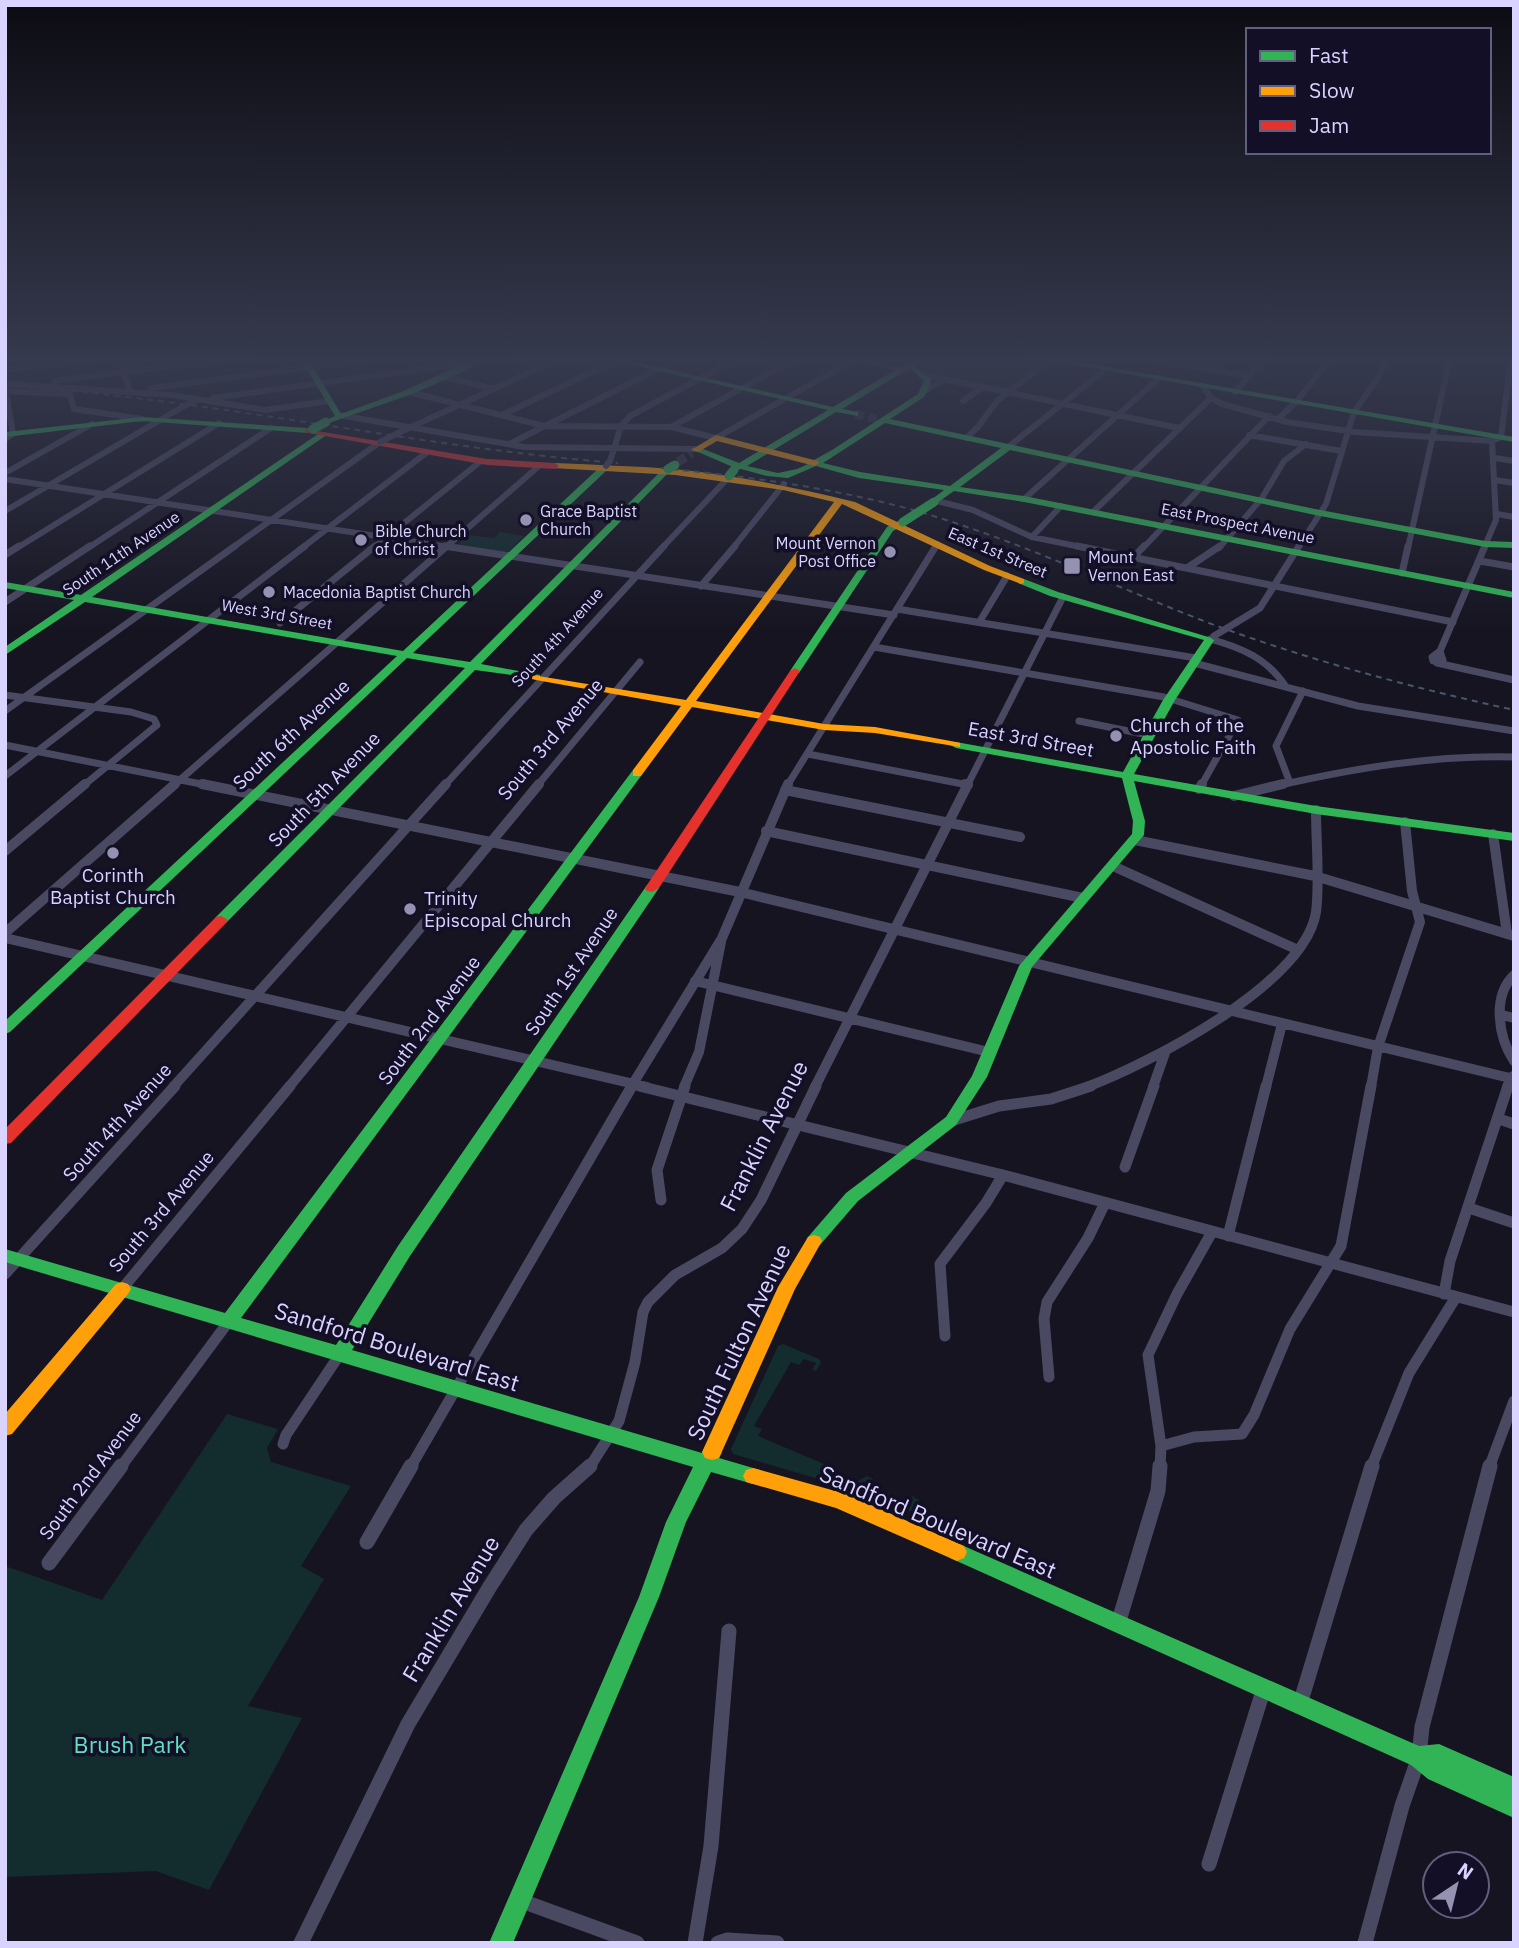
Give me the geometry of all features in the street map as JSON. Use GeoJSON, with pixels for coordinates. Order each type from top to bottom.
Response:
{"type":"FeatureCollection","features":[{"type":"Feature","properties":{"kind":"street"},"geometry":{"type":"LineString","coordinates":[[5,473],[48,449]]}},
{"type":"Feature","properties":{"kind":"street"},"geometry":{"type":"LineString","coordinates":[[5,511],[110,449]]}},
{"type":"Feature","properties":{"kind":"street"},"geometry":{"type":"LineString","coordinates":[[5,555],[176,449]]}},
{"type":"Feature","properties":{"kind":"street"},"geometry":{"type":"LineString","coordinates":[[5,602],[239,449]]}},
{"type":"Feature","properties":{"kind":"street","name":"South 11th Avenue"},"geometry":{"type":"LineString","coordinates":[[5,653],[215,510],[293,449]]}},
{"type":"Feature","properties":{"kind":"street"},"geometry":{"type":"LineString","coordinates":[[5,711],[370,449]]}},
{"type":"Feature","properties":{"kind":"street"},"geometry":{"type":"LineString","coordinates":[[411,449],[481,461],[540,466],[672,467],[791,476]]}},
{"type":"Feature","properties":{"kind":"street"},"geometry":{"type":"LineString","coordinates":[[607,465],[614,449]]}},
{"type":"Feature","properties":{"kind":"street"},"geometry":{"type":"LineString","coordinates":[[638,449],[694,451],[732,473]]}},
{"type":"Feature","properties":{"kind":"street"},"geometry":{"type":"LineString","coordinates":[[694,451],[698,449]]}},
{"type":"Feature","properties":{"kind":"street","name":"East Prospect Avenue"},"geometry":{"type":"LineString","coordinates":[[760,449],[791,476],[879,477],[940,495]]}},
{"type":"Feature","properties":{"kind":"street"},"geometry":{"type":"LineString","coordinates":[[701,586],[791,476],[835,449]]}},
{"type":"Feature","properties":{"kind":"street","name":"South 1st Avenue"},"geometry":{"type":"LineString","coordinates":[[283,1444],[404,1251],[660,876],[890,529],[919,512],[1005,449]]}},
{"type":"Feature","properties":{"kind":"street"},"geometry":{"type":"LineString","coordinates":[[1017,449],[1320,513],[1485,544],[1514,545]]}},
{"type":"Feature","properties":{"kind":"street"},"geometry":{"type":"LineString","coordinates":[[1024,499],[1079,449]]}},
{"type":"Feature","properties":{"kind":"street"},"geometry":{"type":"LineString","coordinates":[[1093,512],[1158,449]]}},
{"type":"Feature","properties":{"kind":"street"},"geometry":{"type":"LineString","coordinates":[[1133,558],[1236,449]]}},
{"type":"Feature","properties":{"kind":"street"},"geometry":{"type":"LineString","coordinates":[[1282,449],[1284,461]]}},
{"type":"Feature","properties":{"kind":"street"},"geometry":{"type":"LineString","coordinates":[[1186,569],[1211,555],[1260,500],[1284,461],[1300,449]]}},
{"type":"Feature","properties":{"kind":"street"},"geometry":{"type":"LineString","coordinates":[[1335,449],[1341,450],[1326,504],[1260,608],[1212,638],[1169,700],[1127,776],[1140,830],[1135,840],[1315,877],[1510,935],[1493,834]]}},
{"type":"Feature","properties":{"kind":"street"},"geometry":{"type":"LineString","coordinates":[[1402,573],[1430,449]]}},
{"type":"Feature","properties":{"kind":"street"},"geometry":{"type":"LineString","coordinates":[[1498,449],[1495,458],[1497,514],[1480,561],[1440,651],[1432,657],[1437,663],[1514,681]]}},
{"type":"Feature","properties":{"kind":"street"},"geometry":{"type":"LineString","coordinates":[[732,473],[764,450]]}},
{"type":"Feature","properties":{"kind":"street"},"geometry":{"type":"LineString","coordinates":[[5,776],[426,453]]}},
{"type":"Feature","properties":{"kind":"street"},"geometry":{"type":"LineString","coordinates":[[1495,458],[1514,461]]}},
{"type":"Feature","properties":{"kind":"street"},"geometry":{"type":"LineString","coordinates":[[280,623],[481,461]]}},
{"type":"Feature","properties":{"kind":"street","name":"South 6th Avenue"},"geometry":{"type":"LineString","coordinates":[[5,1029],[607,465]]}},
{"type":"Feature","properties":{"kind":"street"},"geometry":{"type":"LineString","coordinates":[[5,936],[540,466]]}},
{"type":"Feature","properties":{"kind":"street","name":"South 5th Avenue"},"geometry":{"type":"LineString","coordinates":[[5,1139],[672,467]]}},
{"type":"Feature","properties":{"kind":"street","name":"East Prospect Avenue"},"geometry":{"type":"LineString","coordinates":[[791,476],[827,469],[879,477],[940,495],[1024,499],[1514,595]]}},
{"type":"Feature","properties":{"kind":"street","name":"South 4th Avenue"},"geometry":{"type":"LineString","coordinates":[[5,1274],[12,1257],[258,997],[542,678],[732,473]]}},
{"type":"Feature","properties":{"kind":"street","name":"East 1st Street"},"geometry":{"type":"LineString","coordinates":[[791,476],[840,500],[900,523],[937,544],[1007,576],[1063,597],[1212,638],[1257,655],[1282,678],[1286,687]]}},
{"type":"Feature","properties":{"kind":"street"},"geometry":{"type":"LineString","coordinates":[[5,479],[838,606],[980,621],[1195,661],[1358,706],[1514,731]]}},
{"type":"Feature","properties":{"kind":"street"},"geometry":{"type":"LineString","coordinates":[[1495,480],[1514,483]]}},
{"type":"Feature","properties":{"kind":"street"},"geometry":{"type":"LineString","coordinates":[[940,495],[1032,537],[1453,622]]}},
{"type":"Feature","properties":{"kind":"street","name":"South 2nd Avenue"},"geometry":{"type":"LineString","coordinates":[[49,1563],[840,500]]}},
{"type":"Feature","properties":{"kind":"street"},"geometry":{"type":"LineString","coordinates":[[1032,537],[1061,506]]}},
{"type":"Feature","properties":{"kind":"street"},"geometry":{"type":"LineString","coordinates":[[1497,514],[1514,517]]}},
{"type":"Feature","properties":{"kind":"street"},"geometry":{"type":"LineString","coordinates":[[367,1542],[633,1084],[722,938],[785,790],[937,544]]}},
{"type":"Feature","properties":{"kind":"street"},"geometry":{"type":"LineString","coordinates":[[1480,561],[1514,567]]}},
{"type":"Feature","properties":{"kind":"street"},"geometry":{"type":"LineString","coordinates":[[980,621],[1007,576]]}},
{"type":"Feature","properties":{"kind":"street","name":"West 3rd Street"},"geometry":{"type":"LineString","coordinates":[[5,585],[542,678]]}},
{"type":"Feature","properties":{"kind":"street","name":"Franklin Avenue"},"geometry":{"type":"LineString","coordinates":[[301,1943],[408,1724],[489,1588],[526,1530],[554,1498],[588,1470],[619,1421],[628,1393],[643,1312],[648,1302],[658,1289],[675,1275],[722,1248],[742,1229],[761,1200],[849,1017],[1063,597]]}},
{"type":"Feature","properties":{"kind":"street"},"geometry":{"type":"LineString","coordinates":[[874,647],[1169,700],[1238,720],[1199,789]]}},
{"type":"Feature","properties":{"kind":"street","name":"South 3rd Avenue"},"geometry":{"type":"LineString","coordinates":[[5,1428],[640,662]]}},
{"type":"Feature","properties":{"kind":"street","name":"East 3rd Street"},"geometry":{"type":"LineString","coordinates":[[542,678],[824,727],[875,730],[1316,810],[1514,837]]}},
{"type":"Feature","properties":{"kind":"street"},"geometry":{"type":"LineString","coordinates":[[1290,783],[1276,746],[1303,691]]}},
{"type":"Feature","properties":{"kind":"street"},"geometry":{"type":"LineString","coordinates":[[5,695],[146,716],[156,723],[143,738],[5,851]]}},
{"type":"Feature","properties":{"kind":"street"},"geometry":{"type":"LineString","coordinates":[[1079,720],[1148,735]]}},
{"type":"Feature","properties":{"kind":"street"},"geometry":{"type":"LineString","coordinates":[[5,745],[740,892],[1030,961],[1229,1012],[1512,1078],[1450,1261],[1450,1295],[1409,1373],[1381,1439],[1300,1704]]}},
{"type":"Feature","properties":{"kind":"street"},"geometry":{"type":"LineString","coordinates":[[808,754],[968,785]]}},
{"type":"Feature","properties":{"kind":"street"},"geometry":{"type":"LineString","coordinates":[[1234,796],[1396,762],[1470,756],[1514,757]]}},
{"type":"Feature","properties":{"kind":"street"},"geometry":{"type":"LineString","coordinates":[[785,790],[1020,837]]}},
{"type":"Feature","properties":{"kind":"street"},"geometry":{"type":"LineString","coordinates":[[951,1121],[990,1108],[1057,1098],[1166,1051],[1229,1012],[1257,991],[1298,950],[1313,928],[1316,914],[1316,810]]}},
{"type":"Feature","properties":{"kind":"street"},"geometry":{"type":"LineString","coordinates":[[1161,1446],[1194,1437],[1242,1434],[1254,1415],[1290,1329],[1332,1264],[1340,1246],[1378,1047],[1420,922],[1412,891],[1405,822]]}},
{"type":"Feature","properties":{"kind":"street"},"geometry":{"type":"LineString","coordinates":[[766,831],[1083,898]]}},
{"type":"Feature","properties":{"kind":"street","name":"South Fulton Avenue"},"geometry":{"type":"LineString","coordinates":[[500,1943],[649,1597],[667,1543],[695,1480],[715,1448],[805,1253],[827,1223],[852,1197],[951,1121],[979,1077],[1030,961],[1135,840]]}},
{"type":"Feature","properties":{"kind":"street"},"geometry":{"type":"LineString","coordinates":[[1113,866],[1298,950]]}},
{"type":"Feature","properties":{"kind":"street"},"geometry":{"type":"LineString","coordinates":[[5,936],[912,1152],[1514,1312]]}},
{"type":"Feature","properties":{"kind":"street"},"geometry":{"type":"LineString","coordinates":[[661,1200],[656,1170],[680,1097],[699,1052],[722,938]]}},
{"type":"Feature","properties":{"kind":"street"},"geometry":{"type":"LineString","coordinates":[[1514,975],[1502,989],[1508,1016],[1502,1038],[1506,1052],[1514,1061]]}},
{"type":"Feature","properties":{"kind":"street"},"geometry":{"type":"LineString","coordinates":[[695,981],[989,1052]]}},
{"type":"Feature","properties":{"kind":"street"},"geometry":{"type":"LineString","coordinates":[[1228,1236],[1282,1024]]}},
{"type":"Feature","properties":{"kind":"street"},"geometry":{"type":"LineString","coordinates":[[1125,1167],[1166,1051]]}},
{"type":"Feature","properties":{"kind":"street"},"geometry":{"type":"LineString","coordinates":[[1499,1119],[1514,1124]]}},
{"type":"Feature","properties":{"kind":"street"},"geometry":{"type":"LineString","coordinates":[[945,1336],[940,1264],[986,1203],[1003,1175]]}},
{"type":"Feature","properties":{"kind":"street"},"geometry":{"type":"LineString","coordinates":[[1049,1377],[1044,1319],[1052,1294],[1088,1238],[1105,1203]]}},
{"type":"Feature","properties":{"kind":"street"},"geometry":{"type":"LineString","coordinates":[[1469,1208],[1514,1223]]}},
{"type":"Feature","properties":{"kind":"street"},"geometry":{"type":"LineString","coordinates":[[1118,1624],[1155,1503],[1161,1446],[1148,1355],[1177,1294],[1212,1232]]}},
{"type":"Feature","properties":{"kind":"street","name":"Sandford Boulevard East"},"geometry":{"type":"LineString","coordinates":[[12,1257],[611,1435],[688,1455],[705,1464],[839,1500],[1419,1757],[1436,1771],[1514,1807]]}},
{"type":"Feature","properties":{"kind":"street"},"geometry":{"type":"LineString","coordinates":[[1365,1943],[1402,1806],[1419,1757],[1422,1727],[1487,1473],[1514,1401]]}},
{"type":"Feature","properties":{"kind":"street"},"geometry":{"type":"LineString","coordinates":[[695,1943],[711,1846],[729,1631]]}},
{"type":"Feature","properties":{"kind":"street"},"geometry":{"type":"LineString","coordinates":[[1209,1864],[1265,1688]]}},
{"type":"Feature","properties":{"kind":"street","name":"Sandford Boulevard East"},"geometry":{"type":"LineString","coordinates":[[1419,1757],[1439,1755],[1514,1789]]}},
{"type":"Feature","properties":{"kind":"street"},"geometry":{"type":"LineString","coordinates":[[519,1900],[638,1943]]}},
{"type":"Feature","properties":{"kind":"street"},"geometry":{"type":"LineString","coordinates":[[718,1943],[727,1940],[777,1943]]}},
{"type":"Feature","properties":{"kind":"green space"},"geometry":{"type":"Polygon","coordinates":[[[500,532],[524,536],[507,553],[457,545],[468,535],[494,538],[500,532]]]}},
{"type":"Feature","properties":{"kind":"green space"},"geometry":{"type":"Polygon","coordinates":[[[783,1344],[819,1359],[821,1363],[816,1371],[812,1370],[816,1363],[804,1359],[799,1365],[791,1362],[754,1426],[762,1429],[758,1436],[836,1469],[829,1482],[733,1454],[731,1449],[778,1346],[783,1344]]]}},
{"type":"Feature","properties":{"kind":"green space","name":"Brush Park"},"geometry":{"type":"Polygon","coordinates":[[[227,1414],[278,1429],[267,1448],[271,1462],[351,1486],[301,1566],[324,1579],[248,1706],[302,1718],[209,1890],[156,1871],[5,1877],[5,1566],[102,1600],[227,1414]]]}},
{"type":"Feature","properties":{"kind":"green space"},"geometry":{"type":"Polygon","coordinates":[[[867,1476],[873,1479],[870,1485],[907,1502],[912,1496],[919,1500],[912,1512],[853,1490],[858,1481],[867,1476]]]}},
{"type":"Feature","properties":{"kind":"tunnel"},"geometry":{"type":"LineString","coordinates":[[678,462],[692,453]]}},
{"type":"Feature","properties":{"kind":"railway"},"geometry":{"type":"LineString","coordinates":[[486,449],[618,463]]}},
{"type":"Feature","properties":{"kind":"railway"},"geometry":{"type":"LineString","coordinates":[[661,468],[785,483],[906,508],[1021,547],[1209,623],[1284,649],[1398,682],[1514,710]]}},
{"type":"Feature","properties":{"kind":"traffic: fast"},"geometry":{"type":"LineString","coordinates":[[5,652],[302,449]]}},
{"type":"Feature","properties":{"kind":"traffic: fast"},"geometry":{"type":"LineString","coordinates":[[695,449],[767,474],[788,475],[840,449]]}},
{"type":"Feature","properties":{"kind":"traffic: fast"},"geometry":{"type":"LineString","coordinates":[[735,469],[769,449]]}},
{"type":"Feature","properties":{"kind":"traffic: fast"},"geometry":{"type":"LineString","coordinates":[[934,502],[1005,449]]}},
{"type":"Feature","properties":{"kind":"traffic: fast"},"geometry":{"type":"LineString","coordinates":[[1018,449],[1315,512],[1485,544],[1514,545]]}},
{"type":"Feature","properties":{"kind":"traffic: fast"},"geometry":{"type":"LineString","coordinates":[[811,462],[859,475],[1024,499],[1514,595]]}},
{"type":"Feature","properties":{"kind":"traffic: fast"},"geometry":{"type":"LineString","coordinates":[[668,469],[675,465]]}},
{"type":"Feature","properties":{"kind":"traffic: fast"},"geometry":{"type":"LineString","coordinates":[[5,1029],[604,468]]}},
{"type":"Feature","properties":{"kind":"traffic: fast"},"geometry":{"type":"LineString","coordinates":[[221,920],[668,469]]}},
{"type":"Feature","properties":{"kind":"traffic: fast"},"geometry":{"type":"LineString","coordinates":[[729,476],[734,470]]}},
{"type":"Feature","properties":{"kind":"traffic: fast"},"geometry":{"type":"LineString","coordinates":[[903,522],[934,502]]}},
{"type":"Feature","properties":{"kind":"traffic: fast"},"geometry":{"type":"LineString","coordinates":[[795,671],[890,529],[903,522]]}},
{"type":"Feature","properties":{"kind":"traffic: fast"},"geometry":{"type":"LineString","coordinates":[[814,1241],[852,1197],[951,1121],[979,1077],[1026,966],[1138,835],[1139,821],[1127,776],[1169,700],[1210,639],[1054,594],[1021,581]]}},
{"type":"Feature","properties":{"kind":"traffic: fast"},"geometry":{"type":"LineString","coordinates":[[5,585],[536,677]]}},
{"type":"Feature","properties":{"kind":"traffic: fast"},"geometry":{"type":"LineString","coordinates":[[956,745],[1316,810],[1514,837]]}},
{"type":"Feature","properties":{"kind":"traffic: fast"},"geometry":{"type":"LineString","coordinates":[[229,1321],[637,773]]}},
{"type":"Feature","properties":{"kind":"traffic: fast"},"geometry":{"type":"LineString","coordinates":[[340,1354],[404,1251],[652,888]]}},
{"type":"Feature","properties":{"kind":"traffic: fast"},"geometry":{"type":"LineString","coordinates":[[5,1255],[753,1476]]}},
{"type":"Feature","properties":{"kind":"traffic: fast"},"geometry":{"type":"LineString","coordinates":[[501,1943],[649,1597],[676,1522],[712,1452]]}},
{"type":"Feature","properties":{"kind":"traffic: fast"},"geometry":{"type":"LineString","coordinates":[[957,1552],[1419,1757],[1436,1771],[1514,1807]]}},
{"type":"Feature","properties":{"kind":"traffic: fast"},"geometry":{"type":"LineString","coordinates":[[1419,1757],[1439,1755],[1514,1789]]}},
{"type":"Feature","properties":{"kind":"traffic: slow"},"geometry":{"type":"LineString","coordinates":[[759,449],[815,463]]}},
{"type":"Feature","properties":{"kind":"traffic: slow"},"geometry":{"type":"LineString","coordinates":[[555,466],[675,472],[783,487],[852,504],[987,568],[1021,581]]}},
{"type":"Feature","properties":{"kind":"traffic: slow"},"geometry":{"type":"LineString","coordinates":[[637,773],[840,500]]}},
{"type":"Feature","properties":{"kind":"traffic: slow"},"geometry":{"type":"LineString","coordinates":[[536,677],[824,727],[875,730],[956,745]]}},
{"type":"Feature","properties":{"kind":"traffic: slow"},"geometry":{"type":"LineString","coordinates":[[712,1452],[787,1287],[814,1241]]}},
{"type":"Feature","properties":{"kind":"traffic: slow"},"geometry":{"type":"LineString","coordinates":[[5,1428],[122,1289]]}},
{"type":"Feature","properties":{"kind":"traffic: slow"},"geometry":{"type":"LineString","coordinates":[[753,1476],[839,1500],[957,1552]]}},
{"type":"Feature","properties":{"kind":"traffic: jam"},"geometry":{"type":"LineString","coordinates":[[411,449],[487,462],[555,466]]}},
{"type":"Feature","properties":{"kind":"traffic: jam"},"geometry":{"type":"LineString","coordinates":[[652,888],[795,671]]}},
{"type":"Feature","properties":{"kind":"traffic: jam"},"geometry":{"type":"LineString","coordinates":[[5,1139],[221,920]]}},
{"type":"Feature","properties":{"kind":"place","name":"Grace Baptist Church"},"geometry":{"type":"Point","coordinates":[526,520]}},
{"type":"Feature","properties":{"kind":"place","name":"Bible Church of Christ"},"geometry":{"type":"Point","coordinates":[361,540]}},
{"type":"Feature","properties":{"kind":"place","name":"Mount Vernon Post Office"},"geometry":{"type":"Point","coordinates":[890,552]}},
{"type":"Feature","properties":{"kind":"place","name":"Mount Vernon East"},"geometry":{"type":"Point","coordinates":[1072,566]}},
{"type":"Feature","properties":{"kind":"place","name":"Macedonia Baptist Church"},"geometry":{"type":"Point","coordinates":[269,592]}},
{"type":"Feature","properties":{"kind":"place","name":"Church of the Apostolic Faith"},"geometry":{"type":"Point","coordinates":[1116,736]}},
{"type":"Feature","properties":{"kind":"place","name":"Corinth Baptist Church"},"geometry":{"type":"Point","coordinates":[113,853]}},
{"type":"Feature","properties":{"kind":"place","name":"Trinity Episcopal Church"},"geometry":{"type":"Point","coordinates":[410,909]}}]}
